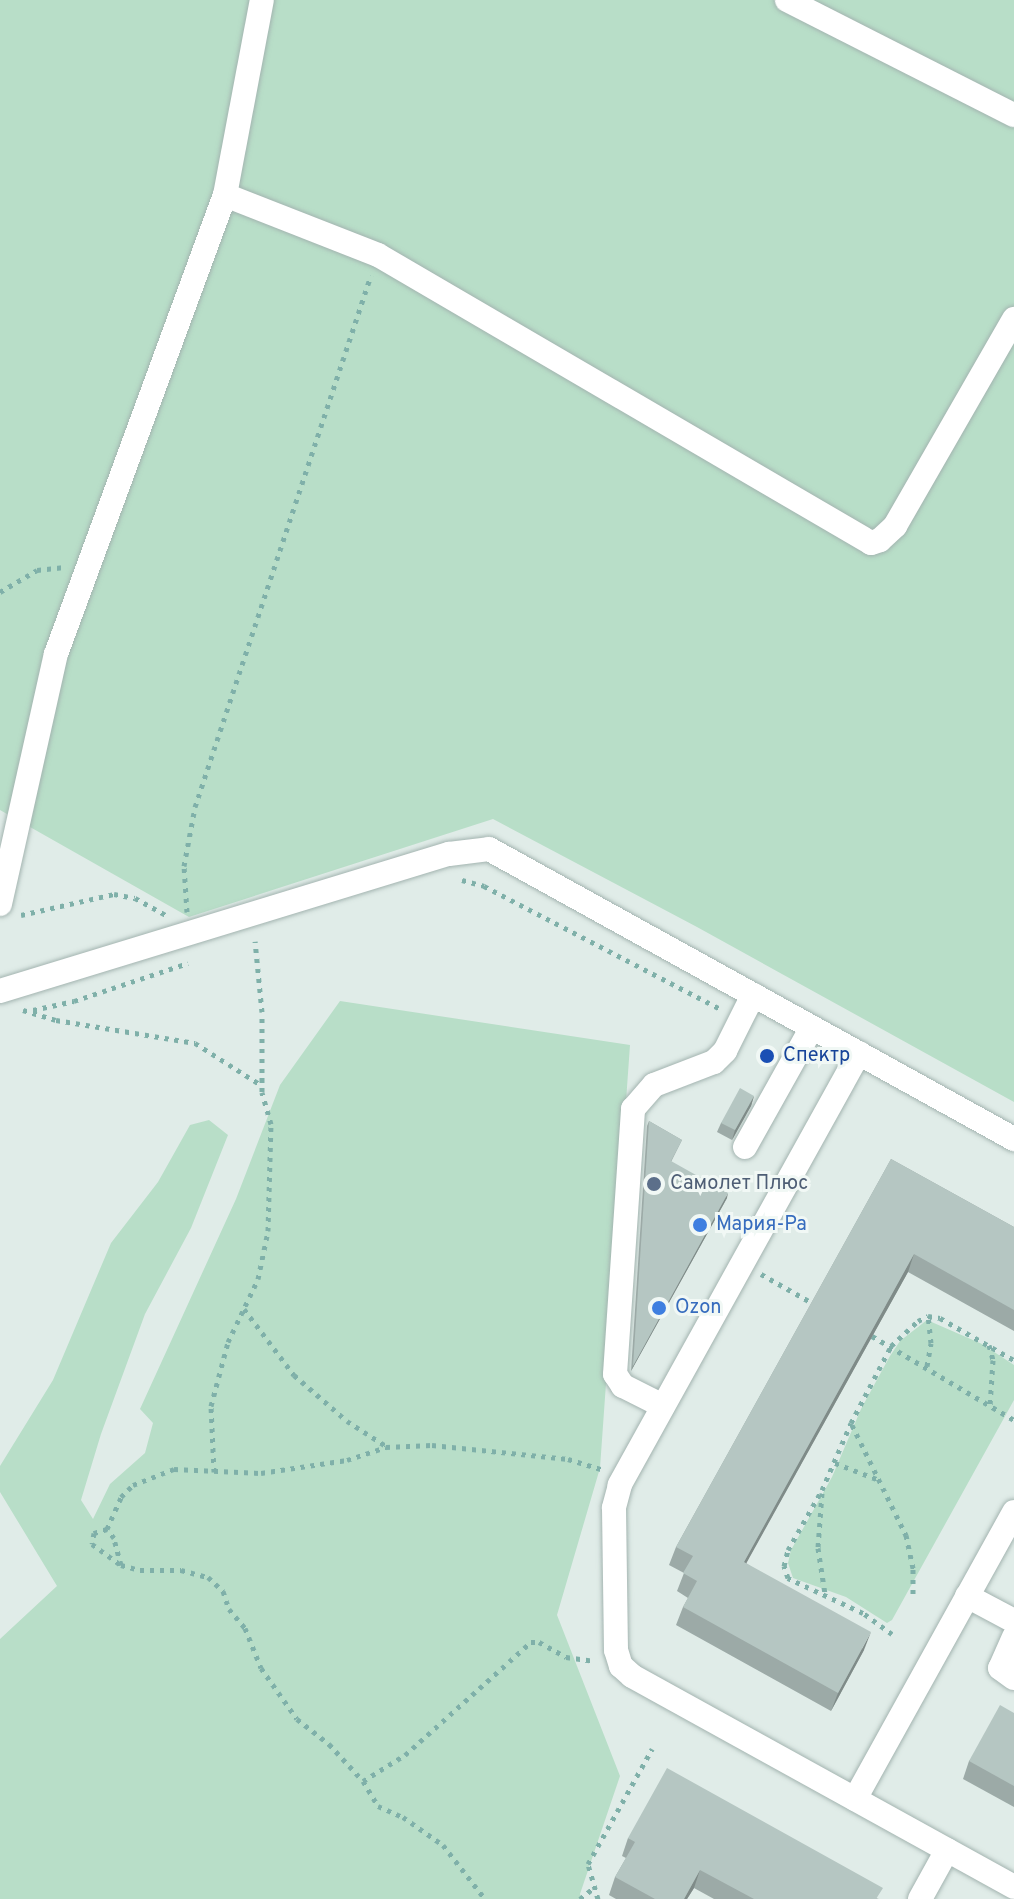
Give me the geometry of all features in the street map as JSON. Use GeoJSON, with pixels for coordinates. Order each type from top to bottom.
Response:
{"type":"FeatureCollection","features":[{"type":"Feature","properties":{"kind":"street"},"geometry":{"type":"LineString","coordinates":[[6,910],[56,654],[225,195],[262,0]]}},
{"type":"Feature","properties":{"kind":"street"},"geometry":{"type":"LineString","coordinates":[[787,0],[1014,115]]}},
{"type":"Feature","properties":{"kind":"street"},"geometry":{"type":"LineString","coordinates":[[225,195],[378,255],[871,543],[880,540],[895,526],[1014,319]]}},
{"type":"Feature","properties":{"kind":"street"},"geometry":{"type":"LineString","coordinates":[[1,991],[449,854],[489,849],[1014,1139]]}},
{"type":"Feature","properties":{"kind":"street"},"geometry":{"type":"LineString","coordinates":[[663,1406],[623,1386],[615,1374],[633,1109],[647,1091],[662,1081],[714,1062],[725,1051],[753,995]]}},
{"type":"Feature","properties":{"kind":"street"},"geometry":{"type":"LineString","coordinates":[[745,1147],[812,1027]]}},
{"type":"Feature","properties":{"kind":"street"},"geometry":{"type":"LineString","coordinates":[[859,1053],[622,1480],[614,1508],[616,1650],[621,1666],[632,1676],[1014,1887]]}},
{"type":"Feature","properties":{"kind":"street"},"geometry":{"type":"LineString","coordinates":[[855,1799],[1014,1512]]}},
{"type":"Feature","properties":{"kind":"street"},"geometry":{"type":"LineString","coordinates":[[967,1596],[1014,1621]]}},
{"type":"Feature","properties":{"kind":"street"},"geometry":{"type":"LineString","coordinates":[[1014,1637],[1000,1668],[1014,1678]]}},
{"type":"Feature","properties":{"kind":"street"},"geometry":{"type":"LineString","coordinates":[[920,1899],[947,1850]]}},
{"type":"Feature","properties":{"kind":"path"},"geometry":{"type":"LineString","coordinates":[[191,932],[184,866],[195,807],[378,255]]}},
{"type":"Feature","properties":{"kind":"path"},"geometry":{"type":"LineString","coordinates":[[0,592],[37,570],[57,566],[87,570]]}},
{"type":"Feature","properties":{"kind":"path"},"geometry":{"type":"LineString","coordinates":[[454,880],[484,886],[742,1020]]}},
{"type":"Feature","properties":{"kind":"path"},"geometry":{"type":"LineString","coordinates":[[6,910],[114,894],[155,908],[191,932]]}},
{"type":"Feature","properties":{"kind":"path"},"geometry":{"type":"LineString","coordinates":[[241,946],[269,937]]}},
{"type":"Feature","properties":{"kind":"path"},"geometry":{"type":"LineString","coordinates":[[214,1472],[211,1406],[228,1342],[258,1279],[268,1231],[271,1124],[263,1105],[262,1012],[255,941]]}},
{"type":"Feature","properties":{"kind":"path"},"geometry":{"type":"LineString","coordinates":[[19,1013],[74,1001],[198,959]]}},
{"type":"Feature","properties":{"kind":"path"},"geometry":{"type":"LineString","coordinates":[[1,991],[12,1004],[56,1020],[195,1043],[262,1086]]}},
{"type":"Feature","properties":{"kind":"path"},"geometry":{"type":"LineString","coordinates":[[742,1264],[814,1304]]}},
{"type":"Feature","properties":{"kind":"path"},"geometry":{"type":"LineString","coordinates":[[244,1309],[294,1375],[347,1421],[386,1447]]}},
{"type":"Feature","properties":{"kind":"path"},"geometry":{"type":"LineString","coordinates":[[928,1316],[988,1342],[1014,1360]]}},
{"type":"Feature","properties":{"kind":"path"},"geometry":{"type":"LineString","coordinates":[[892,1634],[863,1613],[788,1578],[784,1566],[788,1550],[822,1490],[851,1423],[891,1346],[928,1316]]}},
{"type":"Feature","properties":{"kind":"path"},"geometry":{"type":"LineString","coordinates":[[927,1366],[931,1343],[928,1316]]}},
{"type":"Feature","properties":{"kind":"path"},"geometry":{"type":"LineString","coordinates":[[872,1336],[943,1375],[949,1384],[1014,1420]]}},
{"type":"Feature","properties":{"kind":"path"},"geometry":{"type":"LineString","coordinates":[[988,1342],[993,1360],[990,1407]]}},
{"type":"Feature","properties":{"kind":"path"},"geometry":{"type":"LineString","coordinates":[[851,1423],[906,1535],[913,1569],[913,1598]]}},
{"type":"Feature","properties":{"kind":"path"},"geometry":{"type":"LineString","coordinates":[[485,1899],[443,1845],[403,1817],[378,1806],[363,1781],[329,1744],[297,1719],[261,1668],[245,1628],[229,1609],[223,1591],[208,1577],[181,1570],[140,1570],[121,1565],[92,1544],[94,1533],[107,1529],[121,1497],[133,1485],[174,1469],[261,1473],[347,1460],[386,1447],[432,1445],[568,1459],[592,1464],[622,1480]]}},
{"type":"Feature","properties":{"kind":"path"},"geometry":{"type":"LineString","coordinates":[[835,1463],[880,1481]]}},
{"type":"Feature","properties":{"kind":"path"},"geometry":{"type":"LineString","coordinates":[[822,1490],[818,1548],[825,1595]]}},
{"type":"Feature","properties":{"kind":"path"},"geometry":{"type":"LineString","coordinates":[[107,1529],[114,1538],[121,1565]]}},
{"type":"Feature","properties":{"kind":"path"},"geometry":{"type":"LineString","coordinates":[[363,1781],[405,1755],[531,1642],[539,1642],[566,1657],[621,1666]]}},
{"type":"Feature","properties":{"kind":"path"},"geometry":{"type":"LineString","coordinates":[[598,1899],[588,1864],[652,1749]]}},
{"type":"Feature","properties":{"kind":"path"},"geometry":{"type":"LineString","coordinates":[[580,1899],[595,1887]]}},
{"type":"Feature","properties":{"kind":"green space"},"geometry":{"type":"Polygon","coordinates":[[[0,0],[1014,0],[1014,1102],[697,927],[493,819],[189,917],[0,810],[0,0]]]}},
{"type":"Feature","properties":{"kind":"green space"},"geometry":{"type":"Polygon","coordinates":[[[340,1001],[630,1045],[600,1468],[557,1615],[620,1776],[580,1894],[582,1899],[0,1899],[0,1639],[57,1586],[0,1492],[0,1466],[53,1380],[111,1243],[158,1182],[190,1125],[209,1120],[228,1135],[191,1228],[145,1314],[101,1434],[81,1500],[93,1519],[110,1484],[145,1453],[153,1423],[140,1409],[236,1199],[280,1085],[340,1001]]]}},
{"type":"Feature","properties":{"kind":"green space"},"geometry":{"type":"Polygon","coordinates":[[[927,1320],[982,1344],[1014,1365],[1014,1400],[892,1620],[887,1623],[846,1597],[793,1578],[788,1563],[791,1550],[832,1477],[861,1409],[890,1356],[900,1341],[927,1320]]]}},
{"type":"Feature","properties":{"kind":"building"},"geometry":{"type":"Polygon","coordinates":[[[740,1088],[754,1096],[735,1130],[721,1123],[740,1088]]]}},
{"type":"Feature","properties":{"kind":"building"},"geometry":{"type":"Polygon","coordinates":[[[649,1121],[682,1140],[671,1161],[728,1193],[633,1366],[649,1121]]]}},
{"type":"Feature","properties":{"kind":"building"},"geometry":{"type":"Polygon","coordinates":[[[891,1159],[1014,1227],[1014,1310],[914,1254],[744,1562],[871,1632],[838,1693],[683,1607],[697,1581],[683,1573],[693,1556],[676,1547],[891,1159]]]}},
{"type":"Feature","properties":{"kind":"building"},"geometry":{"type":"Polygon","coordinates":[[[1000,1705],[1014,1713],[1014,1786],[969,1761],[1000,1705]]]}},
{"type":"Feature","properties":{"kind":"building"},"geometry":{"type":"Polygon","coordinates":[[[667,1768],[883,1888],[876,1899],[754,1899],[700,1870],[684,1899],[655,1899],[615,1877],[635,1842],[628,1838],[667,1768]]]}},
{"type":"Feature","properties":{"kind":"place","name":"Спектр"},"geometry":{"type":"Point","coordinates":[767,1056]}},
{"type":"Feature","properties":{"kind":"place","name":"Самолет Плюс"},"geometry":{"type":"Point","coordinates":[654,1184]}},
{"type":"Feature","properties":{"kind":"place","name":"Мария-Ра"},"geometry":{"type":"Point","coordinates":[700,1225]}},
{"type":"Feature","properties":{"kind":"place","name":"Ozon"},"geometry":{"type":"Point","coordinates":[659,1308]}}]}
